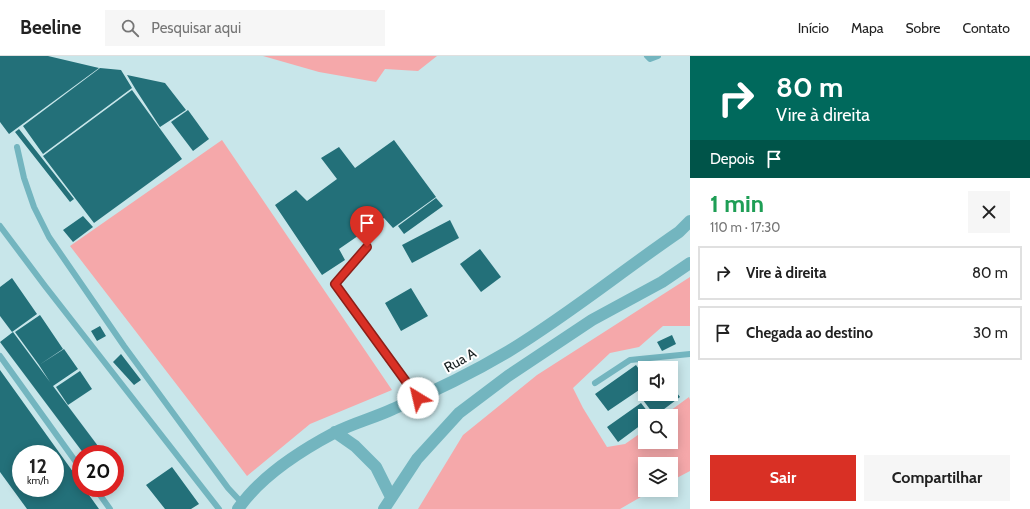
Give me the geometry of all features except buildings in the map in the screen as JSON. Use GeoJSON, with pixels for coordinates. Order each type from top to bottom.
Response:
{"type":"FeatureCollection","features":[{"type":"Feature","properties":{"kind":"street","name":"Rua A"},"geometry":{"type":"LineString","coordinates":[[240,506],[267,478],[290,459],[335,432],[437,390],[509,351],[680,232],[690,221]]}},
{"type":"Feature","properties":{"kind":"street"},"geometry":{"type":"LineString","coordinates":[[384,509],[417,459],[459,413],[508,376],[592,320],[662,282],[690,263]]}},
{"type":"Feature","properties":{"kind":"street"},"geometry":{"type":"LineString","coordinates":[[335,432],[355,446],[376,467],[391,497]]}},
{"type":"Feature","properties":{"kind":"lane"},"geometry":{"type":"LineString","coordinates":[[647,56],[650,59],[658,56]]}},
{"type":"Feature","properties":{"kind":"lane"},"geometry":{"type":"LineString","coordinates":[[17,147],[24,178],[34,207],[49,237],[124,346],[240,506]]}},
{"type":"Feature","properties":{"kind":"lane"},"geometry":{"type":"LineString","coordinates":[[0,226],[219,509]]}},
{"type":"Feature","properties":{"kind":"lane"},"geometry":{"type":"LineString","coordinates":[[367,247],[335,284],[418,398]]}},
{"type":"Feature","properties":{"kind":"lane"},"geometry":{"type":"LineString","coordinates":[[595,383],[630,360],[690,354]]}},
{"type":"Feature","properties":{"kind":"lane"},"geometry":{"type":"LineString","coordinates":[[0,356],[72,456]]}},
{"type":"Feature","properties":{"kind":"lane"},"geometry":{"type":"LineString","coordinates":[[101,497],[110,509]]}},
{"type":"Feature","properties":{"kind":"shaded area"},"geometry":{"type":"Polygon","coordinates":[[[0,56],[690,56],[690,509],[0,509],[0,56]]]}},
{"type":"Feature","properties":{"kind":"shaded area"},"geometry":{"type":"Polygon","coordinates":[[[263,56],[437,56],[418,71],[385,69],[376,82],[319,72],[263,56]]]}},
{"type":"Feature","properties":{"kind":"shaded area"},"geometry":{"type":"Polygon","coordinates":[[[222,140],[392,390],[310,424],[247,476],[70,246],[222,140]]]}},
{"type":"Feature","properties":{"kind":"shaded area"},"geometry":{"type":"Polygon","coordinates":[[[690,277],[690,326],[663,326],[639,347],[610,353],[573,388],[583,408],[607,447],[625,444],[638,435],[638,449],[678,449],[678,409],[673,409],[689,397],[690,471],[678,477],[678,457],[638,457],[638,497],[641,497],[620,509],[418,509],[463,435],[537,375],[690,277]]]}},
{"type":"Feature","properties":{"kind":"route"},"geometry":{"type":"LineString","coordinates":[[367,247],[335,284],[418,398]]}}]}
